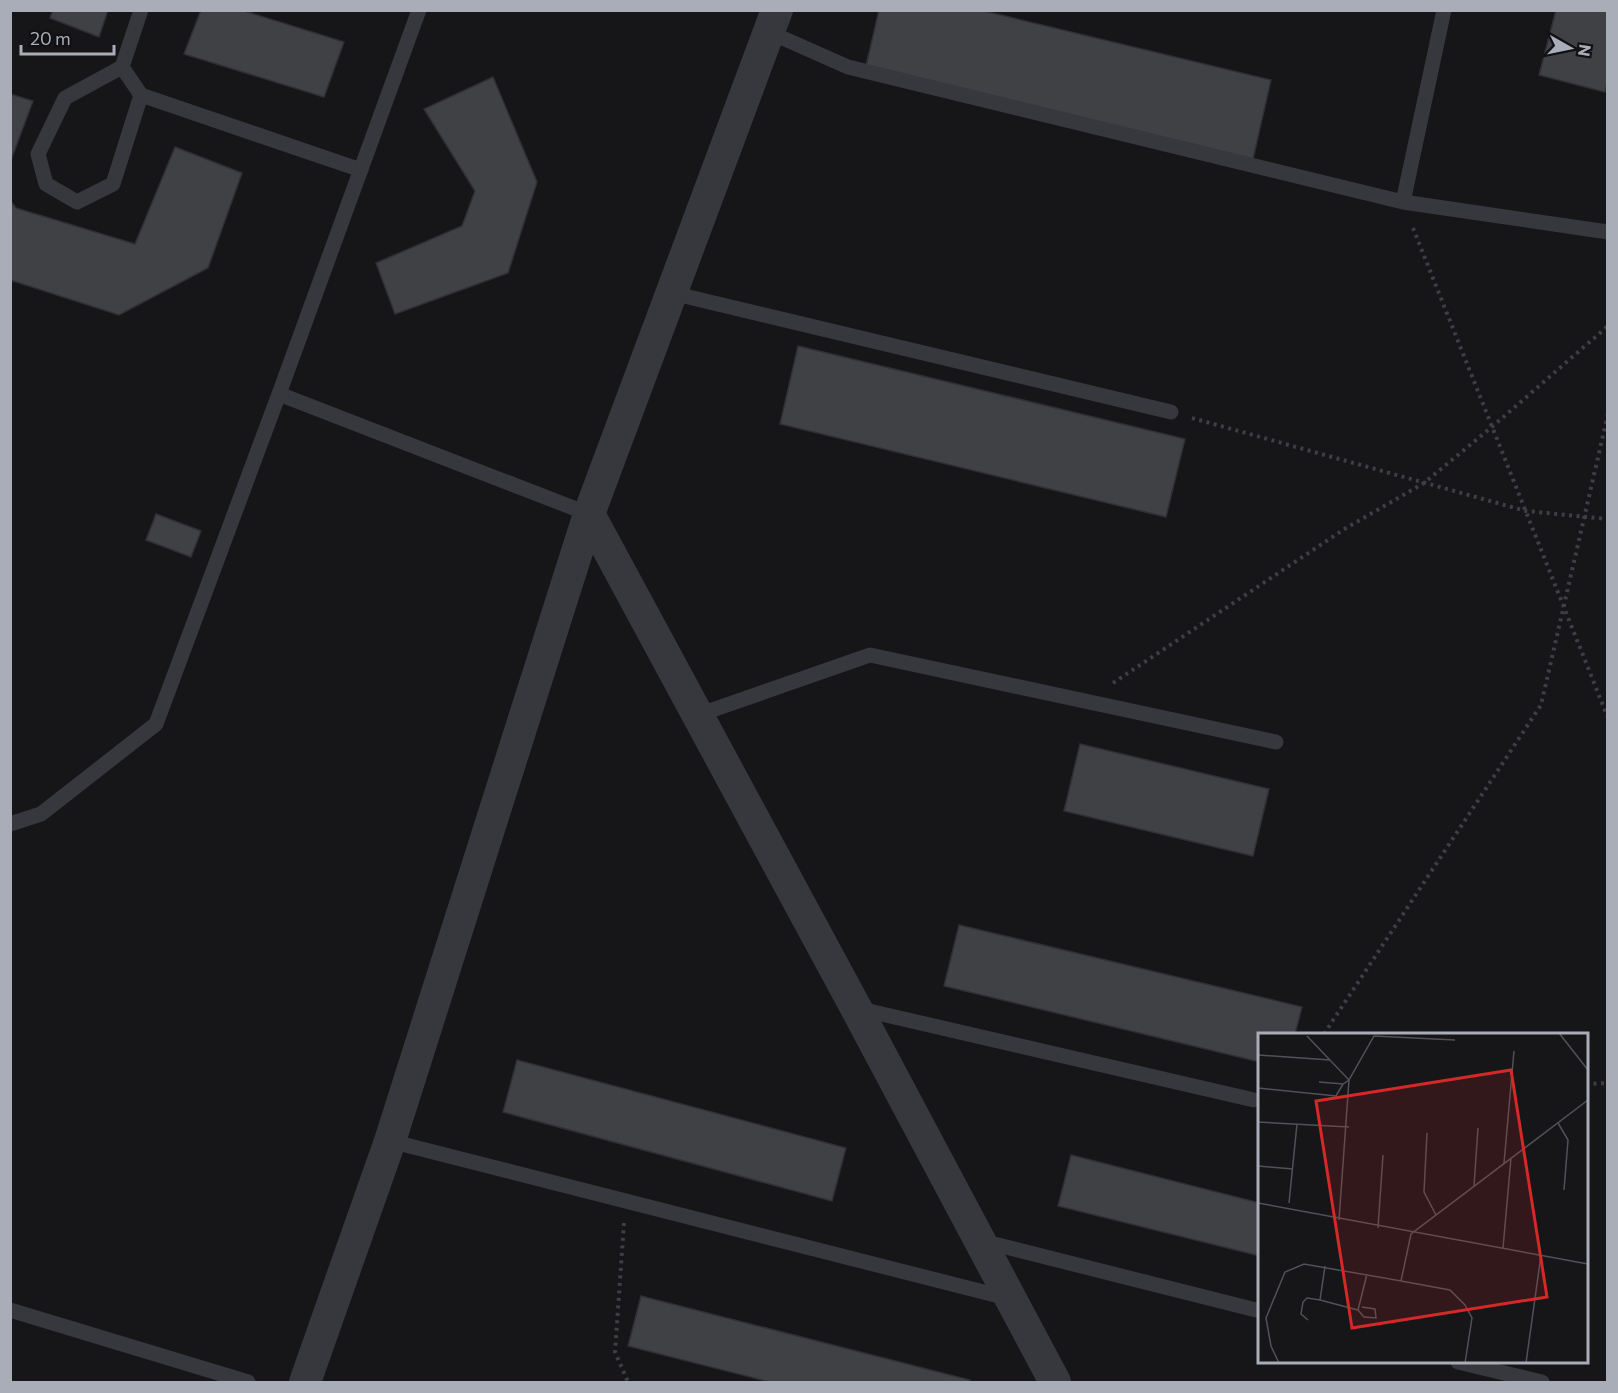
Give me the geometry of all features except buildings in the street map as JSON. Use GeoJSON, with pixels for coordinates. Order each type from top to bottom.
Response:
{"type":"FeatureCollection","features":[{"type":"Feature","properties":{"kind":"street"},"geometry":{"type":"LineString","coordinates":[[305,1383],[390,1142],[589,514],[773,21]]}},
{"type":"Feature","properties":{"kind":"street"},"geometry":{"type":"LineString","coordinates":[[589,514],[856,1008],[1055,1383]]}},
{"type":"Feature","properties":{"kind":"lane"},"geometry":{"type":"LineString","coordinates":[[141,10],[122,67],[65,98],[38,154],[46,184],[77,202],[113,184],[141,94]]}},
{"type":"Feature","properties":{"kind":"lane"},"geometry":{"type":"LineString","coordinates":[[10,824],[41,814],[156,724],[419,10]]}},
{"type":"Feature","properties":{"kind":"lane"},"geometry":{"type":"LineString","coordinates":[[1403,202],[1444,10]]}},
{"type":"Feature","properties":{"kind":"lane"},"geometry":{"type":"LineString","coordinates":[[773,21],[848,67],[1403,202],[1608,232]]}},
{"type":"Feature","properties":{"kind":"lane"},"geometry":{"type":"LineString","coordinates":[[122,67],[141,94],[361,170]]}},
{"type":"Feature","properties":{"kind":"lane"},"geometry":{"type":"LineString","coordinates":[[672,293],[1171,412]]}},
{"type":"Feature","properties":{"kind":"lane"},"geometry":{"type":"LineString","coordinates":[[279,394],[589,514]]}},
{"type":"Feature","properties":{"kind":"lane"},"geometry":{"type":"LineString","coordinates":[[698,715],[870,655],[1276,742]]}},
{"type":"Feature","properties":{"kind":"lane"},"geometry":{"type":"LineString","coordinates":[[856,1008],[1254,1100]]}},
{"type":"Feature","properties":{"kind":"lane"},"geometry":{"type":"LineString","coordinates":[[390,1142],[1010,1298]]}},
{"type":"Feature","properties":{"kind":"lane"},"geometry":{"type":"LineString","coordinates":[[979,1240],[1258,1310]]}},
{"type":"Feature","properties":{"kind":"lane"},"geometry":{"type":"LineString","coordinates":[[10,1310],[249,1383]]}},
{"type":"Feature","properties":{"kind":"lane"},"geometry":{"type":"LineString","coordinates":[[1462,1363],[1542,1383]]}},
{"type":"Feature","properties":{"kind":"path"},"geometry":{"type":"LineString","coordinates":[[1403,202],[1608,718]]}},
{"type":"Feature","properties":{"kind":"path"},"geometry":{"type":"LineString","coordinates":[[1085,702],[1346,528],[1424,483],[1608,326]]}},
{"type":"Feature","properties":{"kind":"path"},"geometry":{"type":"LineString","coordinates":[[1171,412],[1526,511],[1608,519]]}},
{"type":"Feature","properties":{"kind":"path"},"geometry":{"type":"LineString","coordinates":[[1325,1033],[1541,705],[1608,414]]}},
{"type":"Feature","properties":{"kind":"path"},"geometry":{"type":"LineString","coordinates":[[1588,1084],[1608,1083]]}},
{"type":"Feature","properties":{"kind":"path"},"geometry":{"type":"LineString","coordinates":[[626,1201],[615,1352],[628,1383]]}}]}
